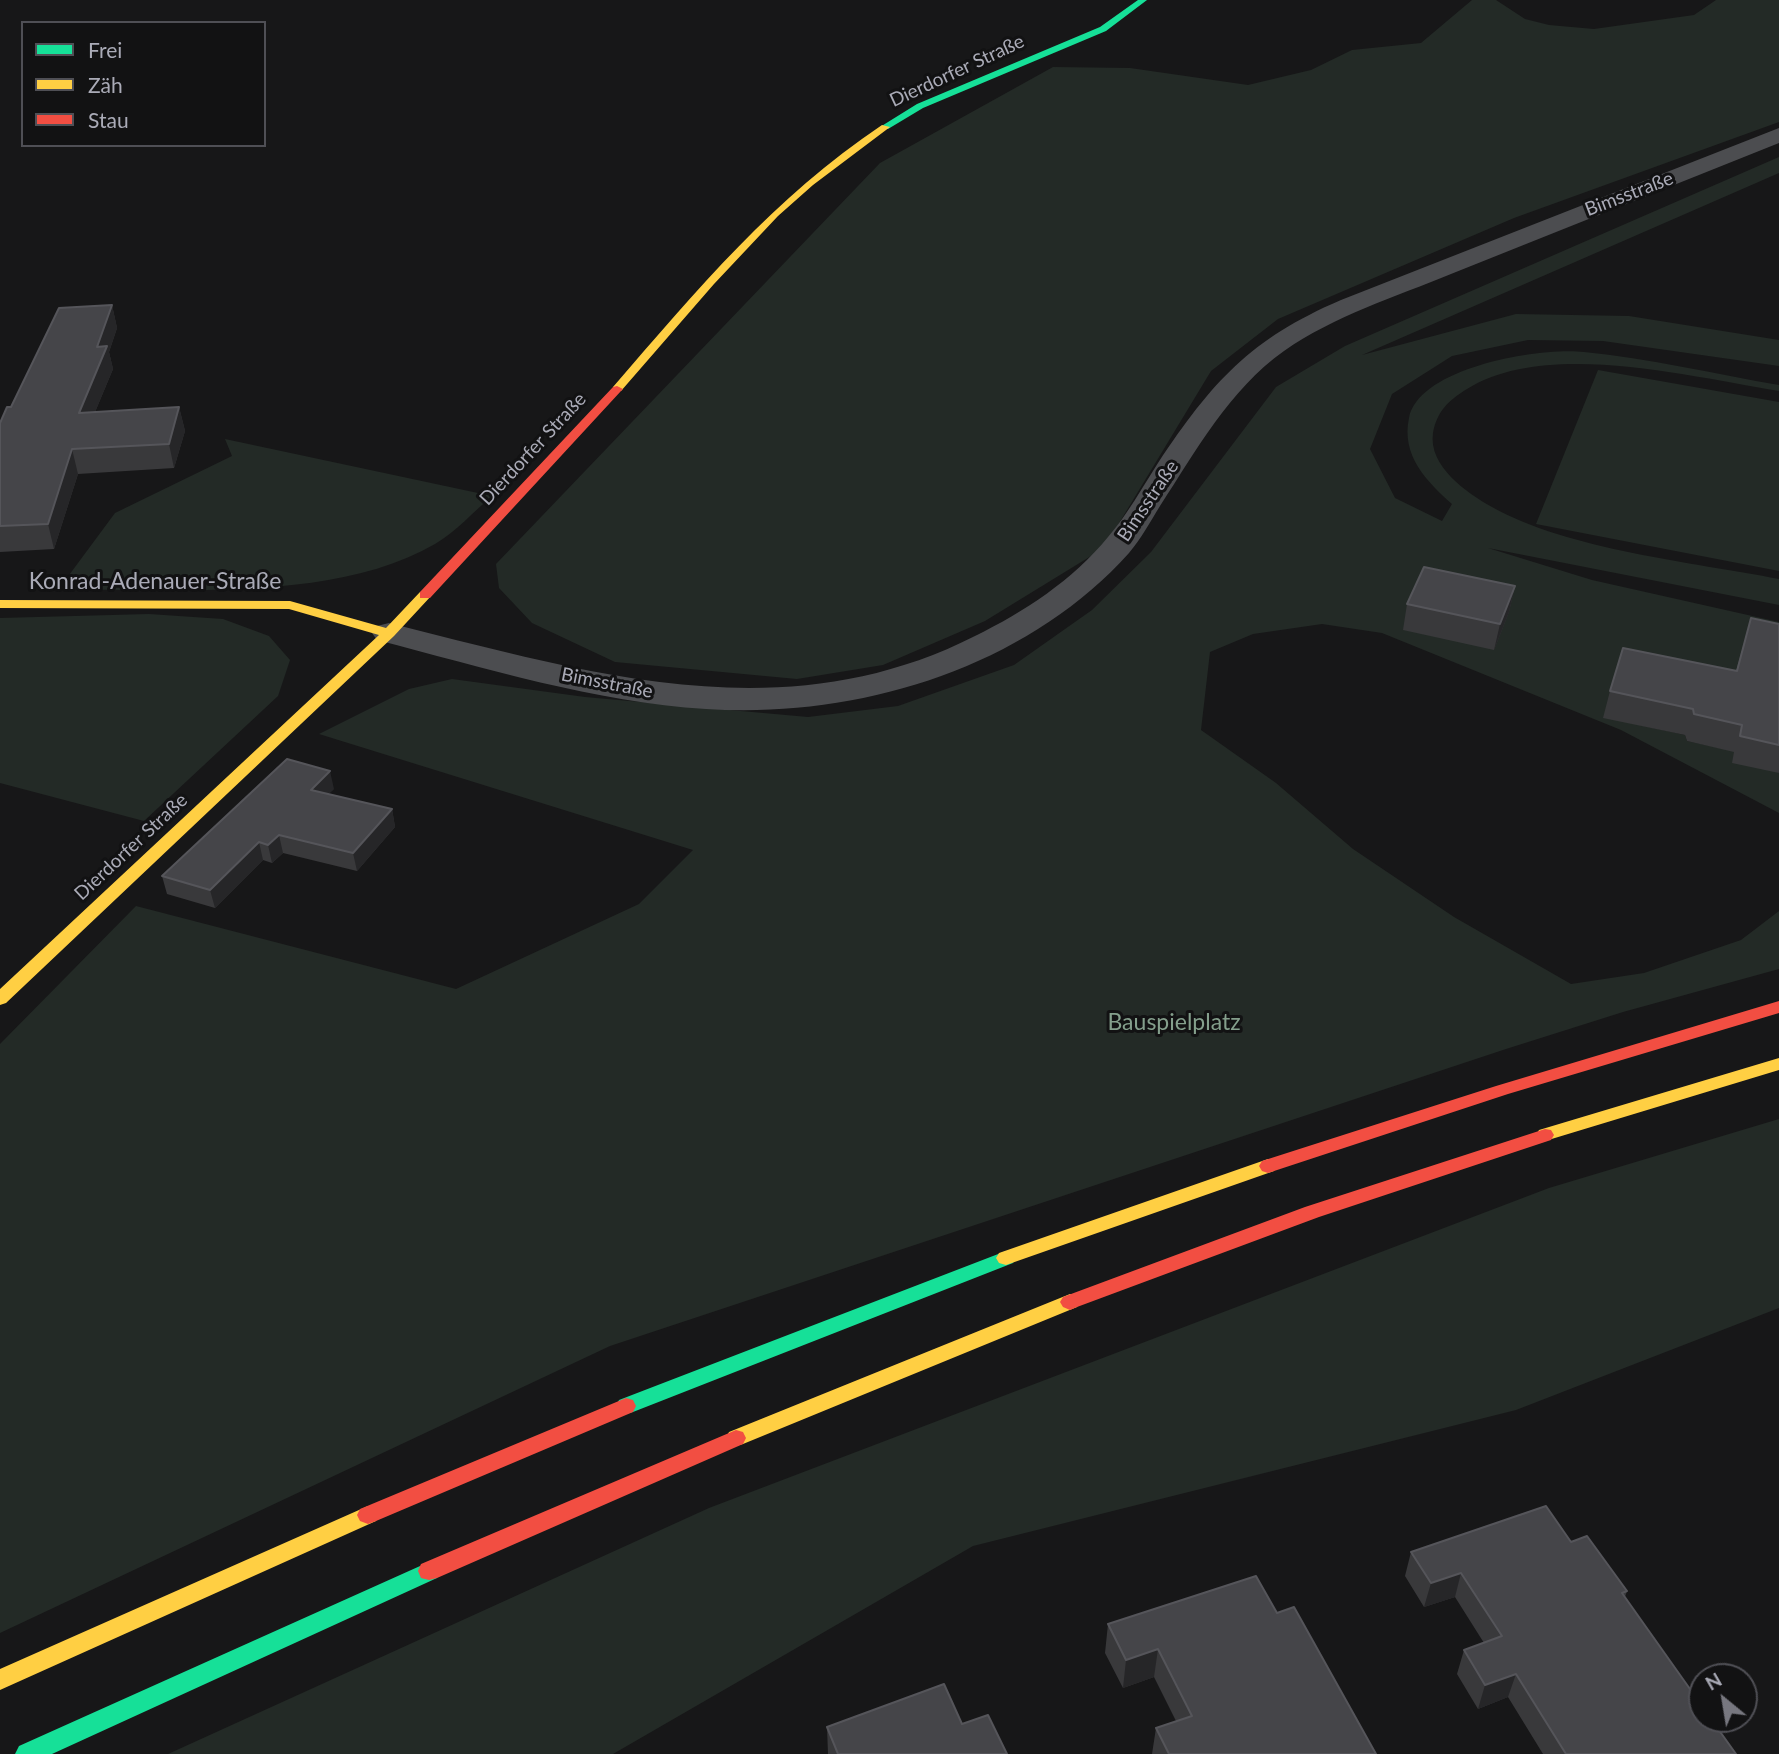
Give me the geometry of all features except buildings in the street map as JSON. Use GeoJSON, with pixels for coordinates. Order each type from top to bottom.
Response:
{"type":"FeatureCollection","features":[{"type":"Feature","properties":{"kind":"main road","name":"Dierdorfer Straße"},"geometry":{"type":"LineString","coordinates":[[0,999],[389,633],[597,412],[776,210],[844,153],[920,106],[1103,29],[1143,0]]}},
{"type":"Feature","properties":{"kind":"main road","name":"Konrad-Adenauer-Straße"},"geometry":{"type":"LineString","coordinates":[[0,604],[266,604],[311,610],[389,633]]}},
{"type":"Feature","properties":{"kind":"main road"},"geometry":{"type":"LineString","coordinates":[[0,1680],[400,1501],[684,1382],[1056,1240],[1462,1102],[1779,1007]]}},
{"type":"Feature","properties":{"kind":"main road"},"geometry":{"type":"LineString","coordinates":[[27,1754],[484,1546],[739,1434],[1161,1266],[1384,1187],[1779,1064]]}},
{"type":"Feature","properties":{"kind":"street","name":"Bimsstraße"},"geometry":{"type":"LineString","coordinates":[[389,633],[514,665],[648,693],[759,700],[856,691],[965,657],[1054,605],[1119,545],[1222,394],[1271,346],[1325,317],[1779,135]]}},
{"type":"Feature","properties":{"kind":"green space"},"geometry":{"type":"Polygon","coordinates":[[[1472,0],[1496,0],[1525,19],[1549,25],[1594,29],[1694,15],[1716,0],[1779,0],[1779,122],[1514,218],[1278,319],[1211,371],[1104,548],[985,621],[883,665],[797,679],[615,662],[532,623],[499,588],[496,564],[880,163],[1053,67],[1130,68],[1248,85],[1311,70],[1352,50],[1421,43],[1472,0]]]}},
{"type":"Feature","properties":{"kind":"green space","name":"Bauspielplatz"},"geometry":{"type":"Polygon","coordinates":[[[1779,157],[1779,173],[1362,355],[1516,314],[1629,316],[1779,340],[1779,366],[1603,341],[1528,340],[1452,356],[1392,394],[1370,449],[1395,498],[1442,521],[1452,504],[1433,486],[1418,466],[1412,455],[1407,431],[1409,418],[1418,400],[1434,385],[1457,373],[1512,357],[1564,351],[1657,362],[1779,385],[1779,391],[1620,366],[1537,366],[1500,374],[1455,397],[1437,418],[1433,445],[1443,467],[1461,486],[1492,507],[1523,522],[1557,534],[1632,553],[1779,579],[1779,605],[1488,548],[1592,580],[1779,622],[1779,651],[1731,693],[1604,717],[1685,735],[1687,741],[1734,751],[1779,773],[1779,813],[1621,730],[1382,633],[1322,624],[1253,634],[1210,652],[1201,730],[1276,783],[1353,849],[1454,917],[1571,984],[1644,973],[1741,940],[1779,911],[1779,969],[1623,1012],[1506,1049],[610,1346],[0,1633],[0,1044],[136,906],[456,989],[639,904],[693,850],[319,734],[409,689],[452,679],[585,697],[808,717],[898,706],[1014,665],[1092,610],[1151,552],[1276,387],[1345,346],[1779,157]]]}},
{"type":"Feature","properties":{"kind":"green space"},"geometry":{"type":"Polygon","coordinates":[[[1598,370],[1779,402],[1779,571],[1536,524],[1598,370]]]}},
{"type":"Feature","properties":{"kind":"green space"},"geometry":{"type":"Polygon","coordinates":[[[225,439],[492,496],[435,544],[395,563],[350,576],[302,584],[252,588],[58,590],[115,513],[232,456],[225,439]]]}},
{"type":"Feature","properties":{"kind":"green space"},"geometry":{"type":"Polygon","coordinates":[[[149,614],[223,619],[269,636],[290,660],[278,696],[144,821],[0,783],[0,618],[149,614]]]}},
{"type":"Feature","properties":{"kind":"green space"},"geometry":{"type":"Polygon","coordinates":[[[1779,1119],[1779,1308],[1516,1410],[973,1546],[613,1754],[168,1754],[709,1508],[1549,1188],[1779,1119]]]}},
{"type":"Feature","properties":{"kind":"traffic: fast"},"geometry":{"type":"LineString","coordinates":[[885,127],[920,106],[1103,29],[1143,0]]}},
{"type":"Feature","properties":{"kind":"traffic: fast"},"geometry":{"type":"LineString","coordinates":[[626,1406],[1006,1258]]}},
{"type":"Feature","properties":{"kind":"traffic: fast"},"geometry":{"type":"LineString","coordinates":[[27,1754],[429,1571]]}},
{"type":"Feature","properties":{"kind":"traffic: slow"},"geometry":{"type":"LineString","coordinates":[[617,389],[710,282],[775,214],[846,153],[885,127]]}},
{"type":"Feature","properties":{"kind":"traffic: slow"},"geometry":{"type":"LineString","coordinates":[[0,999],[389,633],[425,595]]}},
{"type":"Feature","properties":{"kind":"traffic: slow"},"geometry":{"type":"LineString","coordinates":[[0,604],[290,605],[389,633]]}},
{"type":"Feature","properties":{"kind":"traffic: slow"},"geometry":{"type":"LineString","coordinates":[[1545,1135],[1779,1064]]}},
{"type":"Feature","properties":{"kind":"traffic: slow"},"geometry":{"type":"LineString","coordinates":[[1006,1258],[1268,1166]]}},
{"type":"Feature","properties":{"kind":"traffic: slow"},"geometry":{"type":"LineString","coordinates":[[736,1438],[1070,1302]]}},
{"type":"Feature","properties":{"kind":"traffic: slow"},"geometry":{"type":"LineString","coordinates":[[0,1680],[368,1515]]}},
{"type":"Feature","properties":{"kind":"traffic: jam"},"geometry":{"type":"LineString","coordinates":[[425,595],[617,389]]}},
{"type":"Feature","properties":{"kind":"traffic: jam"},"geometry":{"type":"LineString","coordinates":[[1268,1166],[1502,1090],[1779,1007]]}},
{"type":"Feature","properties":{"kind":"traffic: jam"},"geometry":{"type":"LineString","coordinates":[[1070,1302],[1312,1212],[1545,1135]]}},
{"type":"Feature","properties":{"kind":"traffic: jam"},"geometry":{"type":"LineString","coordinates":[[368,1515],[626,1406]]}},
{"type":"Feature","properties":{"kind":"traffic: jam"},"geometry":{"type":"LineString","coordinates":[[429,1571],[736,1438]]}}]}
